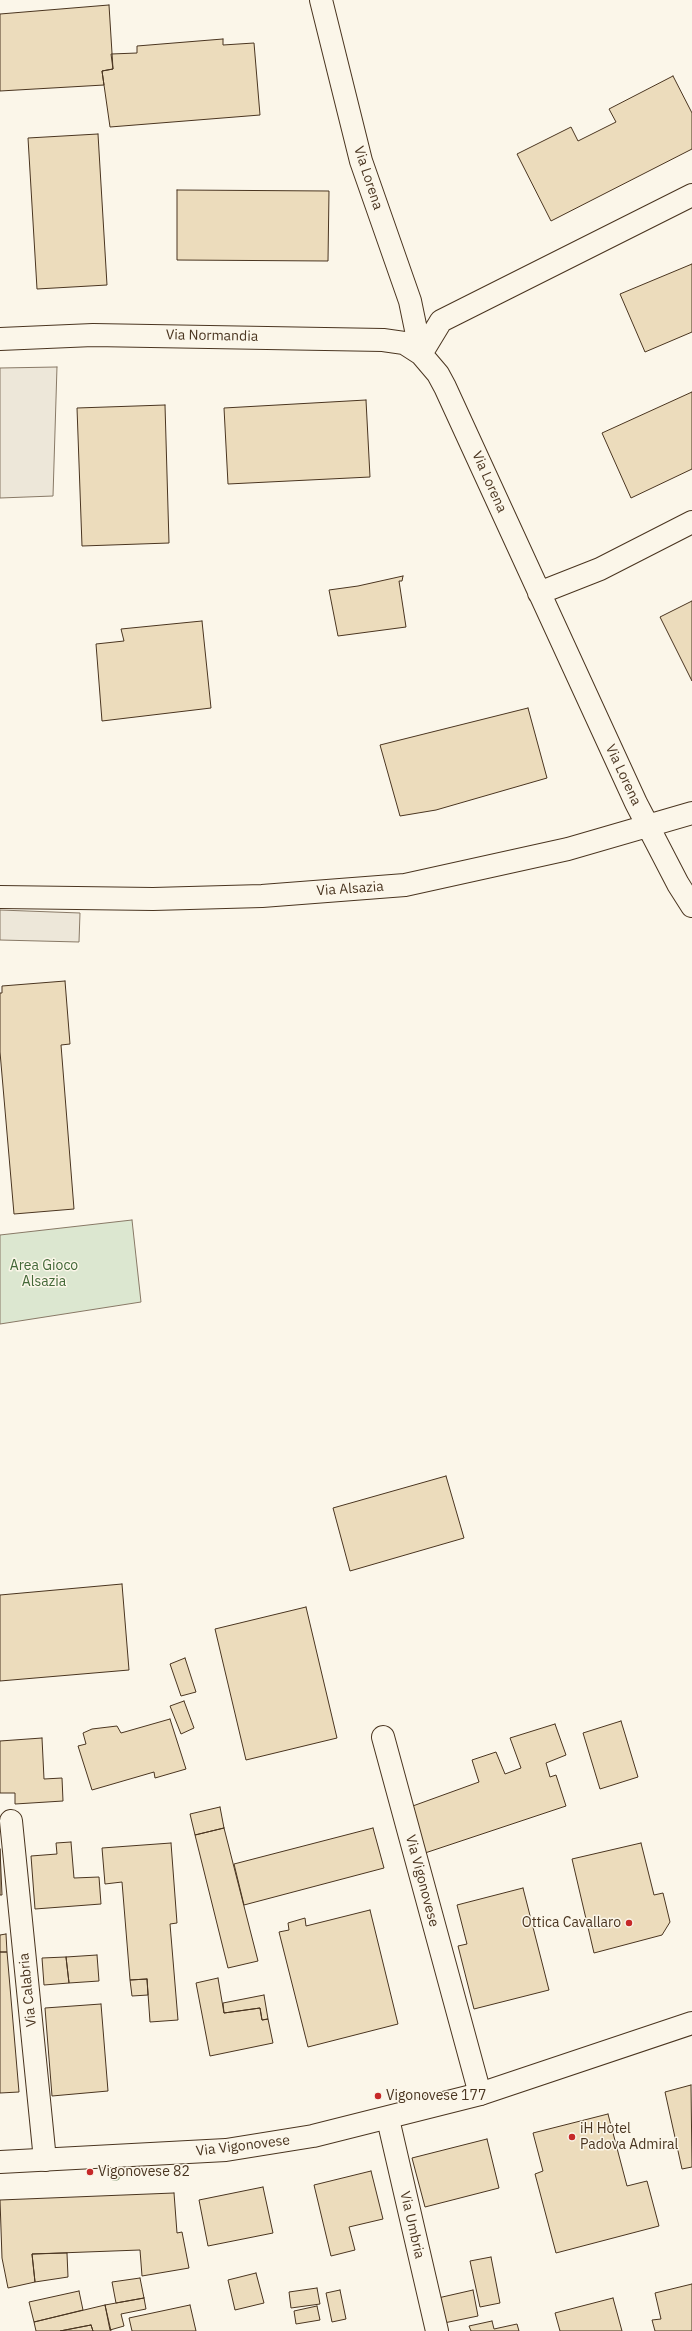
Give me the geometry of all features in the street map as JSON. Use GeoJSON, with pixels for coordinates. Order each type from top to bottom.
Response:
{"type":"FeatureCollection","features":[{"type":"Feature","properties":{"kind":"street","name":"Via Lorena"},"geometry":{"type":"LineString","coordinates":[[321,0],[361,161],[410,301],[421,354],[438,374],[445,387],[647,825],[678,884],[692,906]]}},
{"type":"Feature","properties":{"kind":"street"},"geometry":{"type":"LineString","coordinates":[[421,354],[441,321],[692,195]]}},
{"type":"Feature","properties":{"kind":"street","name":"Via Normandia"},"geometry":{"type":"LineString","coordinates":[[0,339],[93,335],[369,340],[404,343],[421,354]]}},
{"type":"Feature","properties":{"kind":"street"},"geometry":{"type":"LineString","coordinates":[[539,593],[600,569],[692,522]]}},
{"type":"Feature","properties":{"kind":"street","name":"Via Alsazia"},"geometry":{"type":"LineString","coordinates":[[0,897],[153,898],[262,896],[405,885],[568,849],[692,813]]}},
{"type":"Feature","properties":{"kind":"street","name":"Via Vigonovese"},"geometry":{"type":"LineString","coordinates":[[383,1737],[480,2094]]}},
{"type":"Feature","properties":{"kind":"street","name":"Via Calabria"},"geometry":{"type":"LineString","coordinates":[[11,1820],[45,2160]]}},
{"type":"Feature","properties":{"kind":"street","name":"Via Vigonovese"},"geometry":{"type":"LineString","coordinates":[[0,2162],[226,2150],[313,2136],[388,2119],[480,2094],[692,2023]]}},
{"type":"Feature","properties":{"kind":"street","name":"Via Umbria"},"geometry":{"type":"LineString","coordinates":[[388,2119],[437,2331]]}},
{"type":"Feature","properties":{"kind":"green space","name":"Area Gioco Alsazia"},"geometry":{"type":"Polygon","coordinates":[[[132,1220],[141,1302],[0,1324],[0,1235],[132,1220]]]}},
{"type":"Feature","properties":{"kind":"shaded area"},"geometry":{"type":"Polygon","coordinates":[[[57,367],[53,496],[0,498],[0,368],[57,367]]]}},
{"type":"Feature","properties":{"kind":"shaded area"},"geometry":{"type":"Polygon","coordinates":[[[0,910],[80,913],[79,942],[0,940],[0,910]]]}},
{"type":"Feature","properties":{"kind":"building"},"geometry":{"type":"Polygon","coordinates":[[[109,5],[113,69],[102,71],[104,85],[0,91],[0,14],[109,5]]]}},
{"type":"Feature","properties":{"kind":"building"},"geometry":{"type":"Polygon","coordinates":[[[223,39],[223,45],[254,43],[260,115],[110,127],[102,71],[113,69],[111,54],[137,53],[137,46],[223,39]]]}},
{"type":"Feature","properties":{"kind":"building"},"geometry":{"type":"Polygon","coordinates":[[[673,76],[692,113],[692,149],[551,221],[517,154],[571,127],[578,141],[616,122],[609,109],[673,76]]]}},
{"type":"Feature","properties":{"kind":"building"},"geometry":{"type":"Polygon","coordinates":[[[98,134],[107,285],[37,289],[28,138],[98,134]]]}},
{"type":"Feature","properties":{"kind":"building"},"geometry":{"type":"Polygon","coordinates":[[[177,190],[329,191],[328,261],[177,260],[177,190]]]}},
{"type":"Feature","properties":{"kind":"building"},"geometry":{"type":"Polygon","coordinates":[[[692,264],[692,332],[645,352],[620,294],[692,264]]]}},
{"type":"Feature","properties":{"kind":"building"},"geometry":{"type":"Polygon","coordinates":[[[692,392],[692,469],[631,498],[602,433],[692,392]]]}},
{"type":"Feature","properties":{"kind":"building"},"geometry":{"type":"Polygon","coordinates":[[[366,400],[370,477],[228,484],[224,408],[366,400]]]}},
{"type":"Feature","properties":{"kind":"building"},"geometry":{"type":"Polygon","coordinates":[[[165,405],[169,543],[82,546],[77,408],[165,405]]]}},
{"type":"Feature","properties":{"kind":"building"},"geometry":{"type":"Polygon","coordinates":[[[403,576],[402,581],[399,581],[406,627],[338,636],[329,590],[358,586],[403,576]]]}},
{"type":"Feature","properties":{"kind":"building"},"geometry":{"type":"Polygon","coordinates":[[[692,601],[692,681],[660,617],[692,601]]]}},
{"type":"Feature","properties":{"kind":"building"},"geometry":{"type":"Polygon","coordinates":[[[202,621],[211,708],[102,721],[96,644],[124,641],[121,629],[202,621]]]}},
{"type":"Feature","properties":{"kind":"building"},"geometry":{"type":"Polygon","coordinates":[[[528,708],[547,778],[436,810],[400,816],[380,745],[528,708]]]}},
{"type":"Feature","properties":{"kind":"building"},"geometry":{"type":"Polygon","coordinates":[[[65,981],[70,1044],[61,1045],[74,1209],[14,1214],[0,1052],[0,993],[2,993],[2,986],[65,981]]]}},
{"type":"Feature","properties":{"kind":"building"},"geometry":{"type":"Polygon","coordinates":[[[446,1476],[464,1538],[350,1571],[333,1508],[446,1476]]]}},
{"type":"Feature","properties":{"kind":"building"},"geometry":{"type":"Polygon","coordinates":[[[122,1584],[129,1670],[0,1681],[0,1595],[122,1584]]]}},
{"type":"Feature","properties":{"kind":"building"},"geometry":{"type":"Polygon","coordinates":[[[306,1607],[337,1738],[246,1760],[215,1629],[306,1607]]]}},
{"type":"Feature","properties":{"kind":"building"},"geometry":{"type":"Polygon","coordinates":[[[185,1658],[196,1692],[181,1696],[170,1664],[185,1658]]]}},
{"type":"Feature","properties":{"kind":"building"},"geometry":{"type":"Polygon","coordinates":[[[184,1701],[194,1728],[181,1734],[170,1706],[184,1701]]]}},
{"type":"Feature","properties":{"kind":"building"},"geometry":{"type":"Polygon","coordinates":[[[170,1719],[186,1769],[155,1778],[154,1772],[92,1790],[78,1746],[86,1744],[83,1733],[92,1729],[117,1726],[121,1733],[170,1719]]]}},
{"type":"Feature","properties":{"kind":"building"},"geometry":{"type":"Polygon","coordinates":[[[621,1721],[638,1777],[600,1789],[583,1733],[621,1721]]]}},
{"type":"Feature","properties":{"kind":"building"},"geometry":{"type":"Polygon","coordinates":[[[555,1724],[566,1755],[546,1763],[550,1777],[556,1775],[566,1806],[425,1853],[410,1807],[479,1782],[472,1760],[496,1752],[505,1774],[521,1768],[510,1738],[555,1724]]]}},
{"type":"Feature","properties":{"kind":"building"},"geometry":{"type":"Polygon","coordinates":[[[42,1738],[44,1779],[62,1778],[63,1801],[15,1804],[15,1793],[0,1793],[0,1741],[42,1738]]]}},
{"type":"Feature","properties":{"kind":"building"},"geometry":{"type":"Polygon","coordinates":[[[220,1807],[224,1828],[195,1835],[190,1814],[220,1807]]]}},
{"type":"Feature","properties":{"kind":"building"},"geometry":{"type":"Polygon","coordinates":[[[224,1828],[258,1961],[228,1968],[195,1835],[224,1828]]]}},
{"type":"Feature","properties":{"kind":"building"},"geometry":{"type":"Polygon","coordinates":[[[373,1828],[384,1868],[244,1905],[234,1864],[373,1828]]]}},
{"type":"Feature","properties":{"kind":"building"},"geometry":{"type":"Polygon","coordinates":[[[71,1842],[74,1878],[99,1877],[101,1904],[35,1909],[31,1856],[57,1854],[56,1843],[71,1842]]]}},
{"type":"Feature","properties":{"kind":"building"},"geometry":{"type":"Polygon","coordinates":[[[171,1843],[177,1923],[170,1924],[178,2020],[150,2022],[147,1979],[130,1980],[122,1882],[105,1884],[102,1848],[171,1843]]]}},
{"type":"Feature","properties":{"kind":"building"},"geometry":{"type":"Polygon","coordinates":[[[641,1843],[654,1895],[663,1893],[670,1922],[662,1935],[594,1953],[572,1859],[641,1843]]]}},
{"type":"Feature","properties":{"kind":"building"},"geometry":{"type":"Polygon","coordinates":[[[0,1849],[2,1895],[0,1895],[0,1849]]]}},
{"type":"Feature","properties":{"kind":"building"},"geometry":{"type":"Polygon","coordinates":[[[523,1888],[549,1990],[474,2009],[458,1946],[467,1944],[457,1905],[523,1888]]]}},
{"type":"Feature","properties":{"kind":"building"},"geometry":{"type":"Polygon","coordinates":[[[370,1910],[398,2024],[308,2047],[279,1932],[289,1930],[288,1923],[305,1918],[306,1926],[370,1910]]]}},
{"type":"Feature","properties":{"kind":"building"},"geometry":{"type":"Polygon","coordinates":[[[6,1934],[7,1952],[0,1952],[0,1935],[6,1934]]]}},
{"type":"Feature","properties":{"kind":"building"},"geometry":{"type":"Polygon","coordinates":[[[0,1952],[7,1952],[19,2092],[0,2093],[0,1952]]]}},
{"type":"Feature","properties":{"kind":"building"},"geometry":{"type":"Polygon","coordinates":[[[97,1955],[99,1981],[69,1983],[66,1957],[97,1955]]]}},
{"type":"Feature","properties":{"kind":"building"},"geometry":{"type":"Polygon","coordinates":[[[66,1957],[69,1983],[44,1985],[42,1958],[66,1957]]]}},
{"type":"Feature","properties":{"kind":"building"},"geometry":{"type":"Polygon","coordinates":[[[218,1978],[224,2013],[260,2008],[262,2020],[268,2019],[273,2043],[210,2056],[196,1983],[218,1978]]]}},
{"type":"Feature","properties":{"kind":"building"},"geometry":{"type":"Polygon","coordinates":[[[147,1979],[148,1995],[132,1996],[130,1980],[147,1979]]]}},
{"type":"Feature","properties":{"kind":"building"},"geometry":{"type":"Polygon","coordinates":[[[264,1995],[268,2019],[262,2020],[260,2008],[224,2013],[223,2003],[264,1995]]]}},
{"type":"Feature","properties":{"kind":"building"},"geometry":{"type":"Polygon","coordinates":[[[101,2004],[108,2091],[52,2096],[45,2008],[101,2004]]]}},
{"type":"Feature","properties":{"kind":"building"},"geometry":{"type":"Polygon","coordinates":[[[691,2085],[692,2167],[682,2169],[665,2092],[691,2085]]]}},
{"type":"Feature","properties":{"kind":"building"},"geometry":{"type":"Polygon","coordinates":[[[608,2114],[627,2186],[647,2181],[659,2226],[556,2253],[535,2174],[543,2171],[533,2133],[608,2114]]]}},
{"type":"Feature","properties":{"kind":"building"},"geometry":{"type":"Polygon","coordinates":[[[487,2139],[499,2188],[425,2207],[412,2158],[487,2139]]]}},
{"type":"Feature","properties":{"kind":"building"},"geometry":{"type":"Polygon","coordinates":[[[371,2171],[383,2219],[349,2227],[355,2250],[331,2256],[314,2185],[371,2171]]]}},
{"type":"Feature","properties":{"kind":"building"},"geometry":{"type":"Polygon","coordinates":[[[263,2187],[273,2233],[208,2246],[199,2200],[263,2187]]]}},
{"type":"Feature","properties":{"kind":"building"},"geometry":{"type":"Polygon","coordinates":[[[174,2193],[177,2233],[182,2232],[189,2268],[142,2276],[140,2250],[32,2254],[35,2282],[8,2288],[2,2258],[0,2200],[174,2193]]]}},
{"type":"Feature","properties":{"kind":"building"},"geometry":{"type":"Polygon","coordinates":[[[67,2253],[68,2277],[35,2282],[32,2254],[67,2253]]]}},
{"type":"Feature","properties":{"kind":"building"},"geometry":{"type":"Polygon","coordinates":[[[491,2257],[500,2303],[480,2307],[470,2261],[491,2257]]]}},
{"type":"Feature","properties":{"kind":"building"},"geometry":{"type":"Polygon","coordinates":[[[256,2273],[264,2303],[235,2310],[228,2280],[256,2273]]]}},
{"type":"Feature","properties":{"kind":"building"},"geometry":{"type":"Polygon","coordinates":[[[140,2278],[144,2298],[116,2303],[112,2282],[140,2278]]]}},
{"type":"Feature","properties":{"kind":"building"},"geometry":{"type":"Polygon","coordinates":[[[692,2284],[692,2331],[655,2331],[652,2320],[661,2319],[655,2293],[692,2284]]]}},
{"type":"Feature","properties":{"kind":"building"},"geometry":{"type":"Polygon","coordinates":[[[317,2288],[320,2304],[291,2308],[289,2292],[317,2288]]]}},
{"type":"Feature","properties":{"kind":"building"},"geometry":{"type":"Polygon","coordinates":[[[340,2290],[346,2319],[332,2322],[326,2293],[340,2290]]]}},
{"type":"Feature","properties":{"kind":"building"},"geometry":{"type":"Polygon","coordinates":[[[473,2290],[478,2316],[444,2323],[438,2298],[473,2290]]]}},
{"type":"Feature","properties":{"kind":"building"},"geometry":{"type":"Polygon","coordinates":[[[79,2291],[83,2310],[34,2322],[29,2302],[79,2291]]]}},
{"type":"Feature","properties":{"kind":"building"},"geometry":{"type":"Polygon","coordinates":[[[144,2298],[146,2309],[121,2314],[124,2326],[110,2330],[105,2305],[144,2298]]]}},
{"type":"Feature","properties":{"kind":"building"},"geometry":{"type":"Polygon","coordinates":[[[613,2298],[622,2331],[560,2331],[555,2313],[613,2298]]]}},
{"type":"Feature","properties":{"kind":"building"},"geometry":{"type":"Polygon","coordinates":[[[105,2305],[111,2331],[93,2331],[91,2325],[60,2331],[36,2331],[34,2322],[105,2305]]]}},
{"type":"Feature","properties":{"kind":"building"},"geometry":{"type":"Polygon","coordinates":[[[190,2305],[196,2331],[132,2331],[129,2318],[190,2305]]]}},
{"type":"Feature","properties":{"kind":"building"},"geometry":{"type":"Polygon","coordinates":[[[317,2306],[320,2320],[296,2324],[294,2311],[317,2306]]]}},
{"type":"Feature","properties":{"kind":"building"},"geometry":{"type":"Polygon","coordinates":[[[492,2321],[494,2329],[517,2324],[519,2331],[471,2331],[469,2326],[492,2321]]]}},
{"type":"Feature","properties":{"kind":"building"},"geometry":{"type":"Polygon","coordinates":[[[91,2325],[93,2331],[60,2331],[91,2325]]]}},
{"type":"Feature","properties":{"kind":"place","name":"Ottica Cavallaro"},"geometry":{"type":"Point","coordinates":[629,1923]}},
{"type":"Feature","properties":{"kind":"place","name":"Vigonovese 177"},"geometry":{"type":"Point","coordinates":[378,2096]}},
{"type":"Feature","properties":{"kind":"place","name":"iH Hotel Padova Admiral"},"geometry":{"type":"Point","coordinates":[572,2137]}},
{"type":"Feature","properties":{"kind":"place","name":"Vigonovese 82"},"geometry":{"type":"Point","coordinates":[90,2172]}}]}
